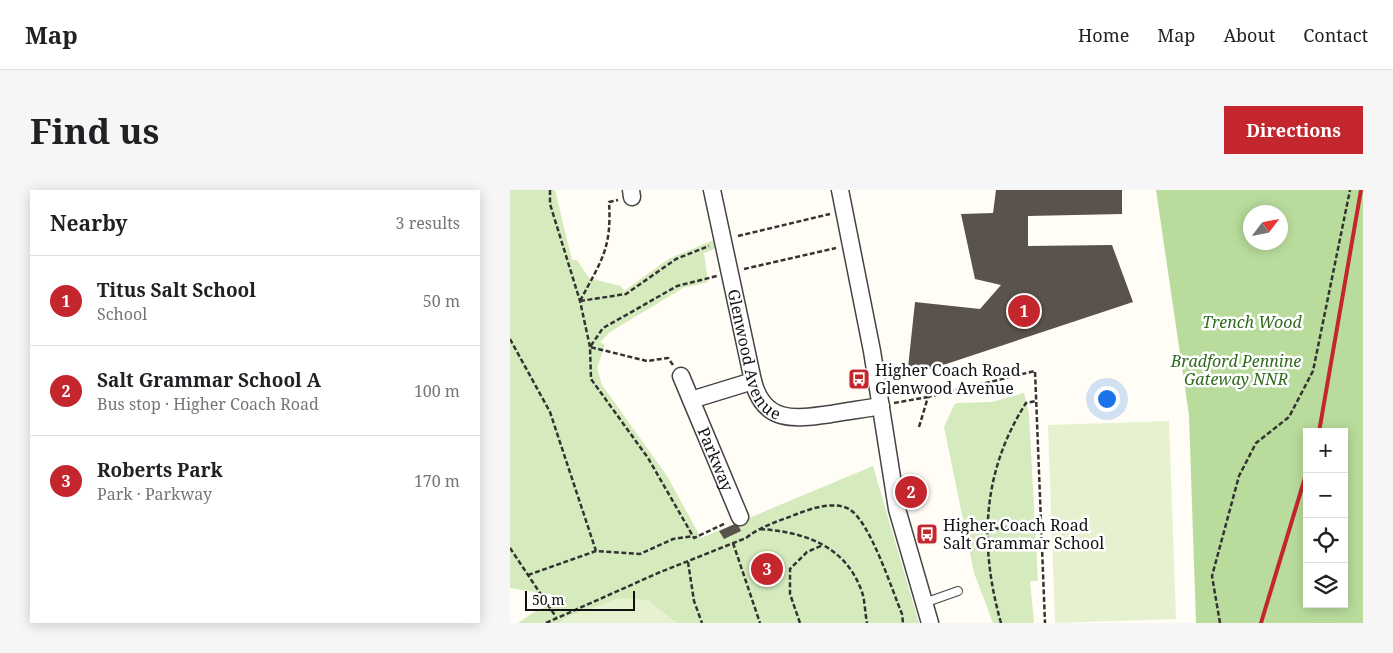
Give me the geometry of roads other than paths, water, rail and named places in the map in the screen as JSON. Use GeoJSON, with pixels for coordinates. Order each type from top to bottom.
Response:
{"type":"FeatureCollection","features":[{"type":"Feature","properties":{"kind":"street","name":"Glenwood Avenue"},"geometry":{"type":"LineString","coordinates":[[712,190],[753,380],[756,390],[766,406],[774,412],[790,418],[880,406]]}},
{"type":"Feature","properties":{"kind":"street"},"geometry":{"type":"LineString","coordinates":[[840,190],[852,244],[897,509],[930,623]]}},
{"type":"Feature","properties":{"kind":"street","name":"Parkway"},"geometry":{"type":"LineString","coordinates":[[681,376],[740,517]]}},
{"type":"Feature","properties":{"kind":"street"},"geometry":{"type":"LineString","coordinates":[[691,400],[753,380]]}},
{"type":"Feature","properties":{"kind":"lane"},"geometry":{"type":"LineString","coordinates":[[924,603],[958,592]]}},
{"type":"Feature","properties":{"kind":"railway"},"geometry":{"type":"LineString","coordinates":[[1320,428],[1361,190]]}},
{"type":"Feature","properties":{"kind":"railway"},"geometry":{"type":"LineString","coordinates":[[1261,623],[1306,473]]}},
{"type":"Feature","properties":{"kind":"place","name":"Titus Salt School"},"geometry":{"type":"Point","coordinates":[1024,311]}},
{"type":"Feature","properties":{"kind":"place","name":"Higher Coach Road Glenwood Avenue"},"geometry":{"type":"Point","coordinates":[859,379]}},
{"type":"Feature","properties":{"kind":"place","name":"Salt Grammar School A"},"geometry":{"type":"Point","coordinates":[911,492]}},
{"type":"Feature","properties":{"kind":"place","name":"Higher Coach Road Salt Grammar School"},"geometry":{"type":"Point","coordinates":[927,534]}},
{"type":"Feature","properties":{"kind":"place","name":"Roberts Park"},"geometry":{"type":"Point","coordinates":[767,569]}},
{"type":"Feature","properties":{"kind":"park label","name":"Trench Wood"},"geometry":{"type":"Point","coordinates":[1252,322]}},
{"type":"Feature","properties":{"kind":"park label","name":"Bradford Pennine Gateway NNR"},"geometry":{"type":"Point","coordinates":[1236,370]}}]}
